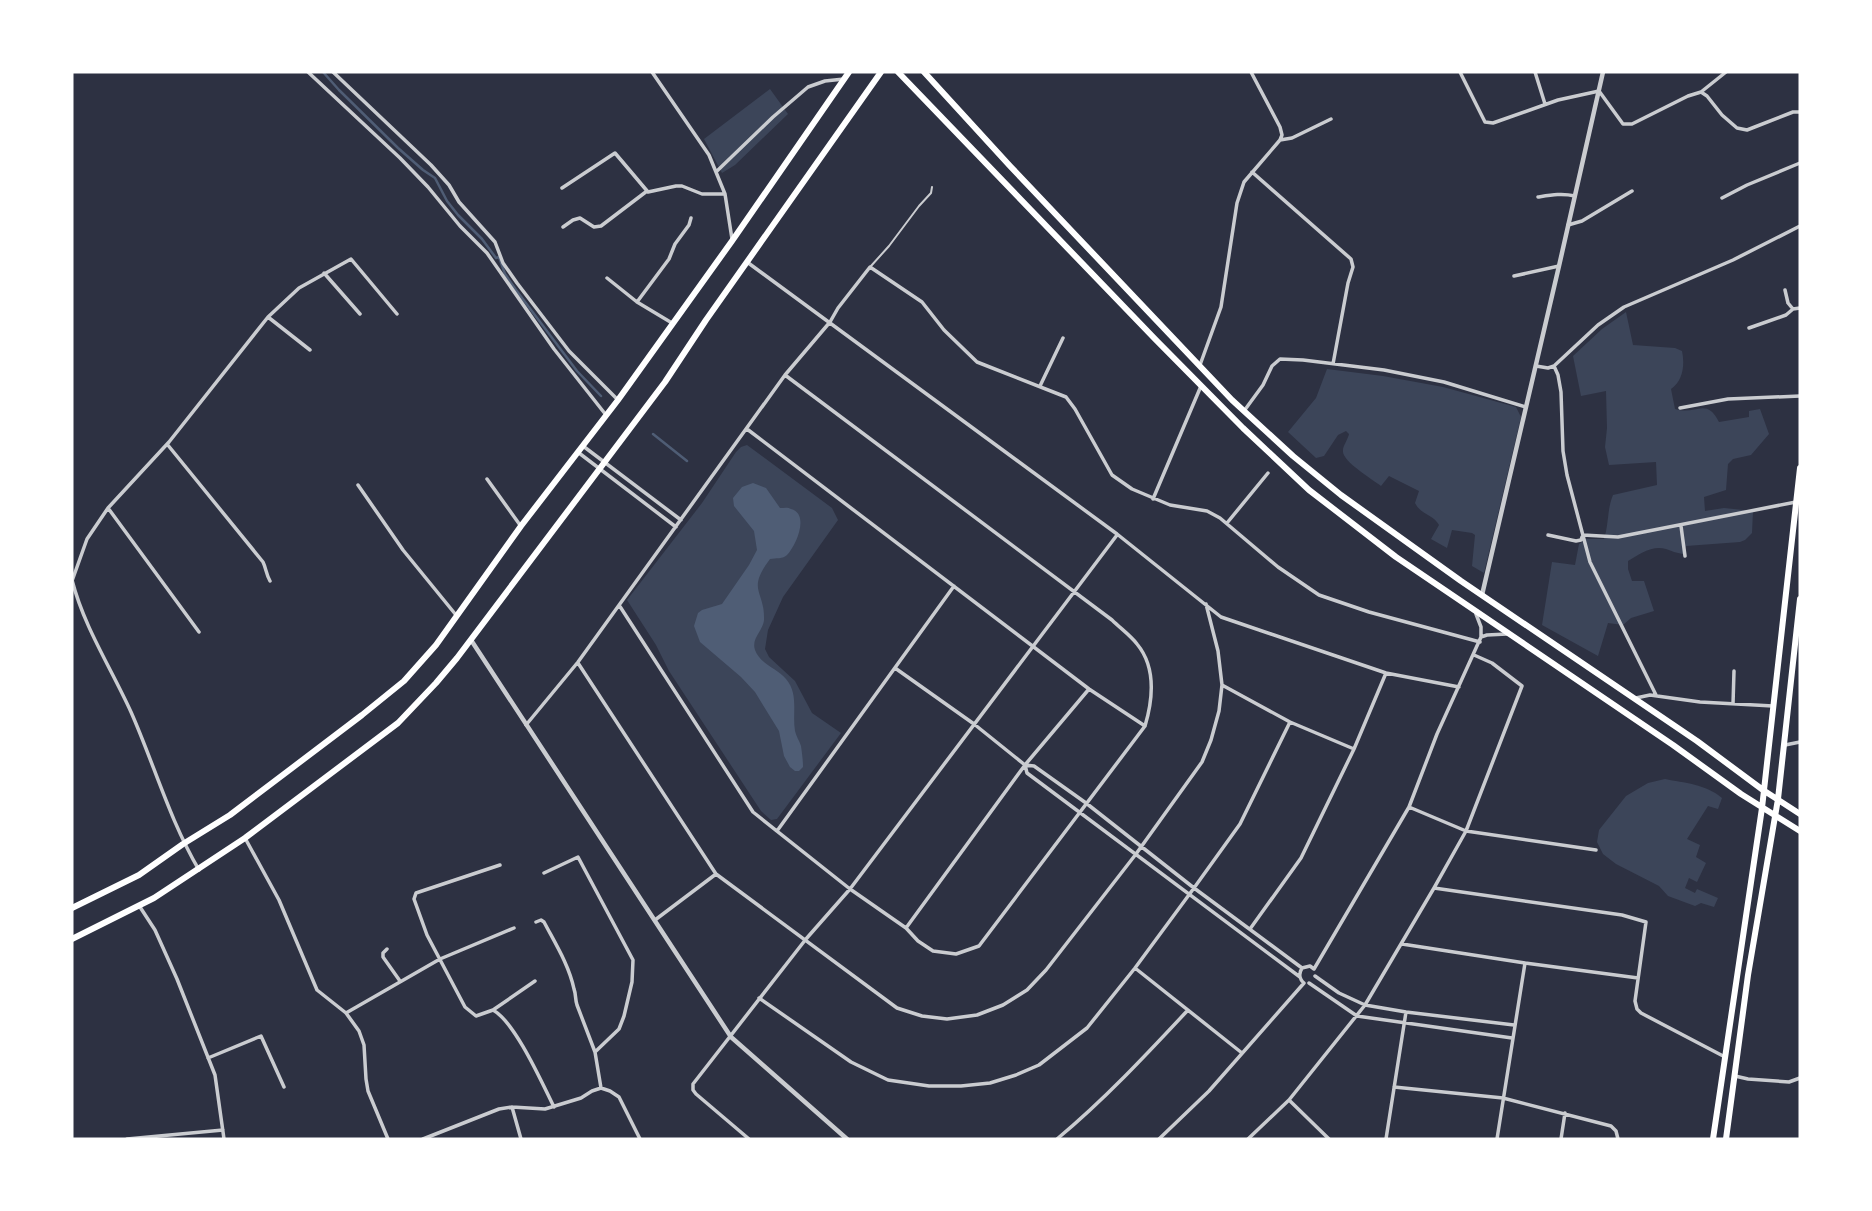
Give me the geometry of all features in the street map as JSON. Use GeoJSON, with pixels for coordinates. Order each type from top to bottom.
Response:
{"type":"FeatureCollection","features":[{"type":"Feature","properties":{"kind":"main road"},"geometry":{"type":"LineString","coordinates":[[72,908],[139,875],[230,816],[404,681],[436,645],[521,526],[618,400],[849,72]]}},
{"type":"Feature","properties":{"kind":"main road"},"geometry":{"type":"LineString","coordinates":[[72,939],[139,906],[245,838],[398,723],[436,683],[665,382],[881,72]]}},
{"type":"Feature","properties":{"kind":"main road"},"geometry":{"type":"LineString","coordinates":[[898,72],[1242,428],[1318,497],[1396,557],[1762,808],[1800,831]]}},
{"type":"Feature","properties":{"kind":"main road"},"geometry":{"type":"LineString","coordinates":[[924,72],[1244,411],[1314,474],[1408,544],[1800,814]]}},
{"type":"Feature","properties":{"kind":"main road"},"geometry":{"type":"LineString","coordinates":[[1713,1139],[1762,808],[1800,468]]}},
{"type":"Feature","properties":{"kind":"main road"},"geometry":{"type":"LineString","coordinates":[[1727,1139],[1748,975],[1778,799],[1800,599]]}},
{"type":"Feature","properties":{"kind":"street"},"geometry":{"type":"LineString","coordinates":[[308,72],[400,158],[487,253],[554,349],[606,415]]}},
{"type":"Feature","properties":{"kind":"street"},"geometry":{"type":"LineString","coordinates":[[333,72],[432,164],[459,202],[490,235],[517,284],[569,351],[618,400]]}},
{"type":"Feature","properties":{"kind":"street"},"geometry":{"type":"LineString","coordinates":[[652,72],[709,155],[725,194],[732,241]]}},
{"type":"Feature","properties":{"kind":"street"},"geometry":{"type":"LineString","coordinates":[[1200,365],[1221,307],[1237,203],[1244,182],[1282,135],[1251,72]]}},
{"type":"Feature","properties":{"kind":"street"},"geometry":{"type":"LineString","coordinates":[[1460,72],[1485,122],[1489,123],[1545,104],[1598,91]]}},
{"type":"Feature","properties":{"kind":"street"},"geometry":{"type":"LineString","coordinates":[[1535,72],[1545,104]]}},
{"type":"Feature","properties":{"kind":"street"},"geometry":{"type":"LineString","coordinates":[[1482,595],[1603,72]]}},
{"type":"Feature","properties":{"kind":"street"},"geometry":{"type":"LineString","coordinates":[[1598,91],[1623,124],[1632,124],[1700,92],[1726,72]]}},
{"type":"Feature","properties":{"kind":"street"},"geometry":{"type":"LineString","coordinates":[[716,171],[808,87],[825,81],[844,79]]}},
{"type":"Feature","properties":{"kind":"street"},"geometry":{"type":"LineString","coordinates":[[1700,92],[1737,128],[1747,130],[1797,110],[1800,112]]}},
{"type":"Feature","properties":{"kind":"street"},"geometry":{"type":"LineString","coordinates":[[1280,140],[1292,138],[1331,119]]}},
{"type":"Feature","properties":{"kind":"street"},"geometry":{"type":"LineString","coordinates":[[562,188],[615,153],[647,191]]}},
{"type":"Feature","properties":{"kind":"street"},"geometry":{"type":"LineString","coordinates":[[1722,198],[1800,163]]}},
{"type":"Feature","properties":{"kind":"street"},"geometry":{"type":"LineString","coordinates":[[1252,172],[1351,259],[1353,267],[1333,364]]}},
{"type":"Feature","properties":{"kind":"street"},"geometry":{"type":"LineString","coordinates":[[563,228],[580,218],[594,228],[601,226],[647,191],[682,186],[702,194],[725,194]]}},
{"type":"Feature","properties":{"kind":"street"},"geometry":{"type":"LineString","coordinates":[[1569,225],[1582,221],[1632,191]]}},
{"type":"Feature","properties":{"kind":"street"},"geometry":{"type":"LineString","coordinates":[[1538,197],[1555,194],[1575,196]]}},
{"type":"Feature","properties":{"kind":"street"},"geometry":{"type":"LineString","coordinates":[[637,302],[669,259],[691,218]]}},
{"type":"Feature","properties":{"kind":"street"},"geometry":{"type":"LineString","coordinates":[[1536,366],[1554,366],[1598,325],[1624,307],[1733,260],[1800,226]]}},
{"type":"Feature","properties":{"kind":"street"},"geometry":{"type":"LineString","coordinates":[[199,870],[183,844],[131,711],[78,604],[72,579],[87,539],[108,508],[167,444],[268,317],[299,288],[351,259],[397,314]]}},
{"type":"Feature","properties":{"kind":"street"},"geometry":{"type":"LineString","coordinates":[[747,261],[1117,534],[1221,617],[1386,673],[1458,687]]}},
{"type":"Feature","properties":{"kind":"street"},"geometry":{"type":"LineString","coordinates":[[526,725],[578,663],[785,375],[830,322],[870,267],[922,302],[944,330],[977,362],[1066,397],[1112,475],[1132,489],[1170,505],[1220,517],[1278,567],[1319,595],[1369,612],[1480,640],[1487,635],[1508,634]]}},
{"type":"Feature","properties":{"kind":"street"},"geometry":{"type":"LineString","coordinates":[[1514,276],[1559,267]]}},
{"type":"Feature","properties":{"kind":"street"},"geometry":{"type":"LineString","coordinates":[[324,273],[360,314]]}},
{"type":"Feature","properties":{"kind":"street"},"geometry":{"type":"LineString","coordinates":[[607,278],[637,302],[672,323]]}},
{"type":"Feature","properties":{"kind":"street"},"geometry":{"type":"LineString","coordinates":[[1785,290],[1788,303],[1793,309]]}},
{"type":"Feature","properties":{"kind":"street"},"geometry":{"type":"LineString","coordinates":[[1749,328],[1800,308]]}},
{"type":"Feature","properties":{"kind":"street"},"geometry":{"type":"LineString","coordinates":[[268,317],[310,350]]}},
{"type":"Feature","properties":{"kind":"street"},"geometry":{"type":"LineString","coordinates":[[1040,386],[1063,338]]}},
{"type":"Feature","properties":{"kind":"street"},"geometry":{"type":"LineString","coordinates":[[1244,411],[1272,366],[1280,359],[1303,359],[1384,370],[1444,382],[1526,407]]}},
{"type":"Feature","properties":{"kind":"street"},"geometry":{"type":"LineString","coordinates":[[1554,366],[1561,392],[1564,459],[1592,566],[1656,695]]}},
{"type":"Feature","properties":{"kind":"street"},"geometry":{"type":"LineString","coordinates":[[620,605],[753,812],[933,951],[956,954],[979,946],[1145,726],[1151,707],[1152,678],[1146,659],[1137,644],[1112,620],[785,375]]}},
{"type":"Feature","properties":{"kind":"street"},"geometry":{"type":"LineString","coordinates":[[1153,499],[1201,386]]}},
{"type":"Feature","properties":{"kind":"street"},"geometry":{"type":"LineString","coordinates":[[1680,408],[1728,399],[1800,396]]}},
{"type":"Feature","properties":{"kind":"street"},"geometry":{"type":"LineString","coordinates":[[747,429],[1089,690],[1145,726]]}},
{"type":"Feature","properties":{"kind":"street"},"geometry":{"type":"LineString","coordinates":[[167,444],[263,562],[270,581]]}},
{"type":"Feature","properties":{"kind":"street"},"geometry":{"type":"LineString","coordinates":[[581,449],[676,527]]}},
{"type":"Feature","properties":{"kind":"street"},"geometry":{"type":"LineString","coordinates":[[581,449],[681,520]]}},
{"type":"Feature","properties":{"kind":"street"},"geometry":{"type":"LineString","coordinates":[[1227,523],[1268,473]]}},
{"type":"Feature","properties":{"kind":"street"},"geometry":{"type":"LineString","coordinates":[[487,479],[521,526]]}},
{"type":"Feature","properties":{"kind":"street"},"geometry":{"type":"LineString","coordinates":[[358,485],[403,550],[457,617]]}},
{"type":"Feature","properties":{"kind":"street"},"geometry":{"type":"LineString","coordinates":[[1583,535],[1618,537],[1796,502]]}},
{"type":"Feature","properties":{"kind":"street"},"geometry":{"type":"LineString","coordinates":[[108,508],[199,632]]}},
{"type":"Feature","properties":{"kind":"street"},"geometry":{"type":"LineString","coordinates":[[1681,526],[1685,556]]}},
{"type":"Feature","properties":{"kind":"street"},"geometry":{"type":"LineString","coordinates":[[749,1139],[693,1090],[698,1075],[731,1037],[806,939],[850,889],[1117,534]]}},
{"type":"Feature","properties":{"kind":"street"},"geometry":{"type":"LineString","coordinates":[[1548,535],[1576,541],[1581,540],[1583,535]]}},
{"type":"Feature","properties":{"kind":"street"},"geometry":{"type":"LineString","coordinates":[[777,831],[954,586]]}},
{"type":"Feature","properties":{"kind":"street"},"geometry":{"type":"LineString","coordinates":[[578,663],[716,874],[897,1008],[922,1016],[947,1019],[977,1015],[1003,1005],[1027,990],[1046,970],[1136,854],[1202,762],[1219,711],[1222,685],[1218,651],[1206,604]]}},
{"type":"Feature","properties":{"kind":"street"},"geometry":{"type":"LineString","coordinates":[[1159,1139],[1209,1091],[1306,983],[1313,982],[1314,969],[1409,807],[1437,734],[1480,640],[1481,627],[1474,611]]}},
{"type":"Feature","properties":{"kind":"street"},"geometry":{"type":"LineString","coordinates":[[471,639],[731,1037],[847,1139]]}},
{"type":"Feature","properties":{"kind":"street"},"geometry":{"type":"LineString","coordinates":[[1248,1139],[1289,1100],[1365,1005],[1466,831],[1522,686],[1492,663],[1474,655]]}},
{"type":"Feature","properties":{"kind":"street"},"geometry":{"type":"LineString","coordinates":[[895,668],[974,724],[1025,765],[1034,766],[1086,803],[1302,968]]}},
{"type":"Feature","properties":{"kind":"street"},"geometry":{"type":"LineString","coordinates":[[1733,704],[1734,671]]}},
{"type":"Feature","properties":{"kind":"street"},"geometry":{"type":"LineString","coordinates":[[1250,929],[1301,858],[1354,749],[1386,673]]}},
{"type":"Feature","properties":{"kind":"street"},"geometry":{"type":"LineString","coordinates":[[1222,685],[1290,722],[1354,749]]}},
{"type":"Feature","properties":{"kind":"street"},"geometry":{"type":"LineString","coordinates":[[906,929],[1025,765],[1089,690]]}},
{"type":"Feature","properties":{"kind":"street"},"geometry":{"type":"LineString","coordinates":[[1634,698],[1656,695],[1700,702],[1773,706]]}},
{"type":"Feature","properties":{"kind":"street"},"geometry":{"type":"LineString","coordinates":[[759,998],[851,1062],[888,1080],[929,1086],[961,1086],[990,1083],[1039,1065],[1087,1028],[1189,895],[1240,824],[1290,722]]}},
{"type":"Feature","properties":{"kind":"street"},"geometry":{"type":"LineString","coordinates":[[1785,745],[1800,742]]}},
{"type":"Feature","properties":{"kind":"street"},"geometry":{"type":"LineString","coordinates":[[1025,765],[1027,773],[1306,983],[1357,1016],[1512,1038]]}},
{"type":"Feature","properties":{"kind":"street"},"geometry":{"type":"LineString","coordinates":[[1409,807],[1466,831],[1597,850]]}},
{"type":"Feature","properties":{"kind":"street"},"geometry":{"type":"LineString","coordinates":[[245,838],[279,900],[317,990],[346,1013],[359,1031],[364,1045],[368,1091],[388,1139]]}},
{"type":"Feature","properties":{"kind":"street"},"geometry":{"type":"LineString","coordinates":[[544,873],[578,857],[633,960],[625,1016],[619,1029],[595,1052]]}},
{"type":"Feature","properties":{"kind":"street"},"geometry":{"type":"LineString","coordinates":[[500,864],[414,894],[427,935],[465,1007],[476,1016],[493,1010],[535,981]]}},
{"type":"Feature","properties":{"kind":"street"},"geometry":{"type":"LineString","coordinates":[[655,920],[716,874]]}},
{"type":"Feature","properties":{"kind":"street"},"geometry":{"type":"LineString","coordinates":[[1434,888],[1622,915],[1646,922],[1635,1002],[1637,1009],[1725,1057]]}},
{"type":"Feature","properties":{"kind":"street"},"geometry":{"type":"LineString","coordinates":[[139,906],[155,930],[215,1075],[225,1139]]}},
{"type":"Feature","properties":{"kind":"street"},"geometry":{"type":"LineString","coordinates":[[536,922],[544,922],[563,957],[595,1052],[601,1088]]}},
{"type":"Feature","properties":{"kind":"street"},"geometry":{"type":"LineString","coordinates":[[346,1013],[440,959],[514,928]]}},
{"type":"Feature","properties":{"kind":"street"},"geometry":{"type":"LineString","coordinates":[[1402,944],[1638,978]]}},
{"type":"Feature","properties":{"kind":"street"},"geometry":{"type":"LineString","coordinates":[[387,949],[383,957],[400,982]]}},
{"type":"Feature","properties":{"kind":"street"},"geometry":{"type":"LineString","coordinates":[[1497,1139],[1525,963]]}},
{"type":"Feature","properties":{"kind":"street"},"geometry":{"type":"LineString","coordinates":[[1302,968],[1306,966],[1314,969]]}},
{"type":"Feature","properties":{"kind":"street"},"geometry":{"type":"LineString","coordinates":[[1135,968],[1242,1052]]}},
{"type":"Feature","properties":{"kind":"street"},"geometry":{"type":"LineString","coordinates":[[1300,977],[1302,968]]}},
{"type":"Feature","properties":{"kind":"street"},"geometry":{"type":"LineString","coordinates":[[1315,976],[1339,993],[1365,1005],[1514,1024]]}},
{"type":"Feature","properties":{"kind":"street"},"geometry":{"type":"LineString","coordinates":[[493,1010],[500,1014],[516,1037],[554,1107]]}},
{"type":"Feature","properties":{"kind":"street"},"geometry":{"type":"LineString","coordinates":[[1057,1139],[1086,1115],[1188,1010]]}},
{"type":"Feature","properties":{"kind":"street"},"geometry":{"type":"LineString","coordinates":[[1386,1139],[1405,1012]]}},
{"type":"Feature","properties":{"kind":"street"},"geometry":{"type":"LineString","coordinates":[[1468,1031],[1469,1020]]}},
{"type":"Feature","properties":{"kind":"street"},"geometry":{"type":"LineString","coordinates":[[208,1058],[261,1036],[284,1087]]}},
{"type":"Feature","properties":{"kind":"street"},"geometry":{"type":"LineString","coordinates":[[1735,1076],[1789,1082],[1800,1078]]}},
{"type":"Feature","properties":{"kind":"street"},"geometry":{"type":"LineString","coordinates":[[1394,1087],[1503,1098],[1565,1112],[1611,1126],[1618,1139]]}},
{"type":"Feature","properties":{"kind":"street"},"geometry":{"type":"LineString","coordinates":[[423,1139],[499,1109],[545,1109],[581,1098],[601,1088],[619,1097],[640,1139]]}},
{"type":"Feature","properties":{"kind":"street"},"geometry":{"type":"LineString","coordinates":[[1289,1100],[1329,1139]]}},
{"type":"Feature","properties":{"kind":"street"},"geometry":{"type":"LineString","coordinates":[[512,1107],[521,1139]]}},
{"type":"Feature","properties":{"kind":"street"},"geometry":{"type":"LineString","coordinates":[[1561,1139],[1565,1112]]}},
{"type":"Feature","properties":{"kind":"street"},"geometry":{"type":"LineString","coordinates":[[127,1139],[223,1130]]}},
{"type":"Feature","properties":{"kind":"lane"},"geometry":{"type":"LineString","coordinates":[[870,267],[931,193],[932,187]]}},
{"type":"Feature","properties":{"kind":"shaded area"},"geometry":{"type":"Polygon","coordinates":[[[770,89],[788,114],[735,165],[722,173],[704,139],[770,89]]]}},
{"type":"Feature","properties":{"kind":"shaded area"},"geometry":{"type":"Polygon","coordinates":[[[1626,312],[1633,345],[1675,348],[1682,351],[1682,372],[1671,389],[1675,409],[1682,411],[1705,408],[1714,414],[1719,422],[1749,417],[1749,411],[1760,409],[1769,434],[1751,455],[1733,459],[1728,464],[1726,490],[1704,497],[1705,511],[1724,508],[1753,511],[1752,533],[1740,542],[1686,546],[1683,554],[1661,548],[1651,549],[1628,561],[1632,581],[1644,581],[1654,611],[1631,618],[1623,625],[1608,623],[1598,656],[1542,625],[1552,562],[1575,565],[1579,544],[1586,539],[1604,539],[1613,495],[1657,485],[1656,462],[1609,465],[1605,447],[1606,391],[1581,396],[1573,356],[1602,329],[1626,312]]]}},
{"type":"Feature","properties":{"kind":"shaded area"},"geometry":{"type":"Polygon","coordinates":[[[1327,369],[1443,387],[1516,407],[1521,417],[1484,573],[1472,566],[1475,535],[1452,530],[1447,548],[1431,539],[1439,525],[1415,503],[1419,491],[1389,476],[1381,486],[1358,470],[1344,454],[1343,448],[1349,434],[1346,431],[1338,435],[1324,456],[1316,458],[1288,432],[1316,398],[1327,369]]]}},
{"type":"Feature","properties":{"kind":"shaded area"},"geometry":{"type":"Polygon","coordinates":[[[747,445],[832,508],[838,520],[783,597],[768,630],[765,649],[769,657],[795,681],[812,713],[841,733],[777,819],[771,820],[761,811],[669,671],[627,600],[702,503],[736,452],[747,445]]]}},
{"type":"Feature","properties":{"kind":"shaded area"},"geometry":{"type":"Polygon","coordinates":[[[753,483],[766,488],[780,508],[790,508],[800,517],[800,530],[791,551],[784,557],[770,559],[759,578],[758,590],[764,620],[754,646],[757,655],[790,685],[795,731],[803,759],[803,767],[799,771],[790,767],[784,756],[779,731],[755,692],[700,642],[694,626],[698,613],[722,604],[757,550],[754,531],[734,506],[733,498],[742,487],[753,483]]]}},
{"type":"Feature","properties":{"kind":"shaded area"},"geometry":{"type":"Polygon","coordinates":[[[1665,779],[1702,787],[1722,798],[1718,809],[1708,806],[1687,839],[1700,845],[1696,857],[1706,863],[1697,882],[1689,878],[1685,888],[1695,893],[1697,889],[1718,898],[1714,907],[1701,903],[1695,906],[1668,896],[1659,886],[1616,864],[1603,854],[1597,842],[1599,830],[1626,796],[1648,783],[1665,779]]]}},
{"type":"Feature","properties":{"kind":"waterway"},"geometry":{"type":"LineString","coordinates":[[323,72],[398,148],[435,178],[447,201],[496,258],[499,257],[505,274],[516,290],[577,371],[601,396]]}},
{"type":"Feature","properties":{"kind":"waterway"},"geometry":{"type":"LineString","coordinates":[[653,434],[687,461]]}}]}
